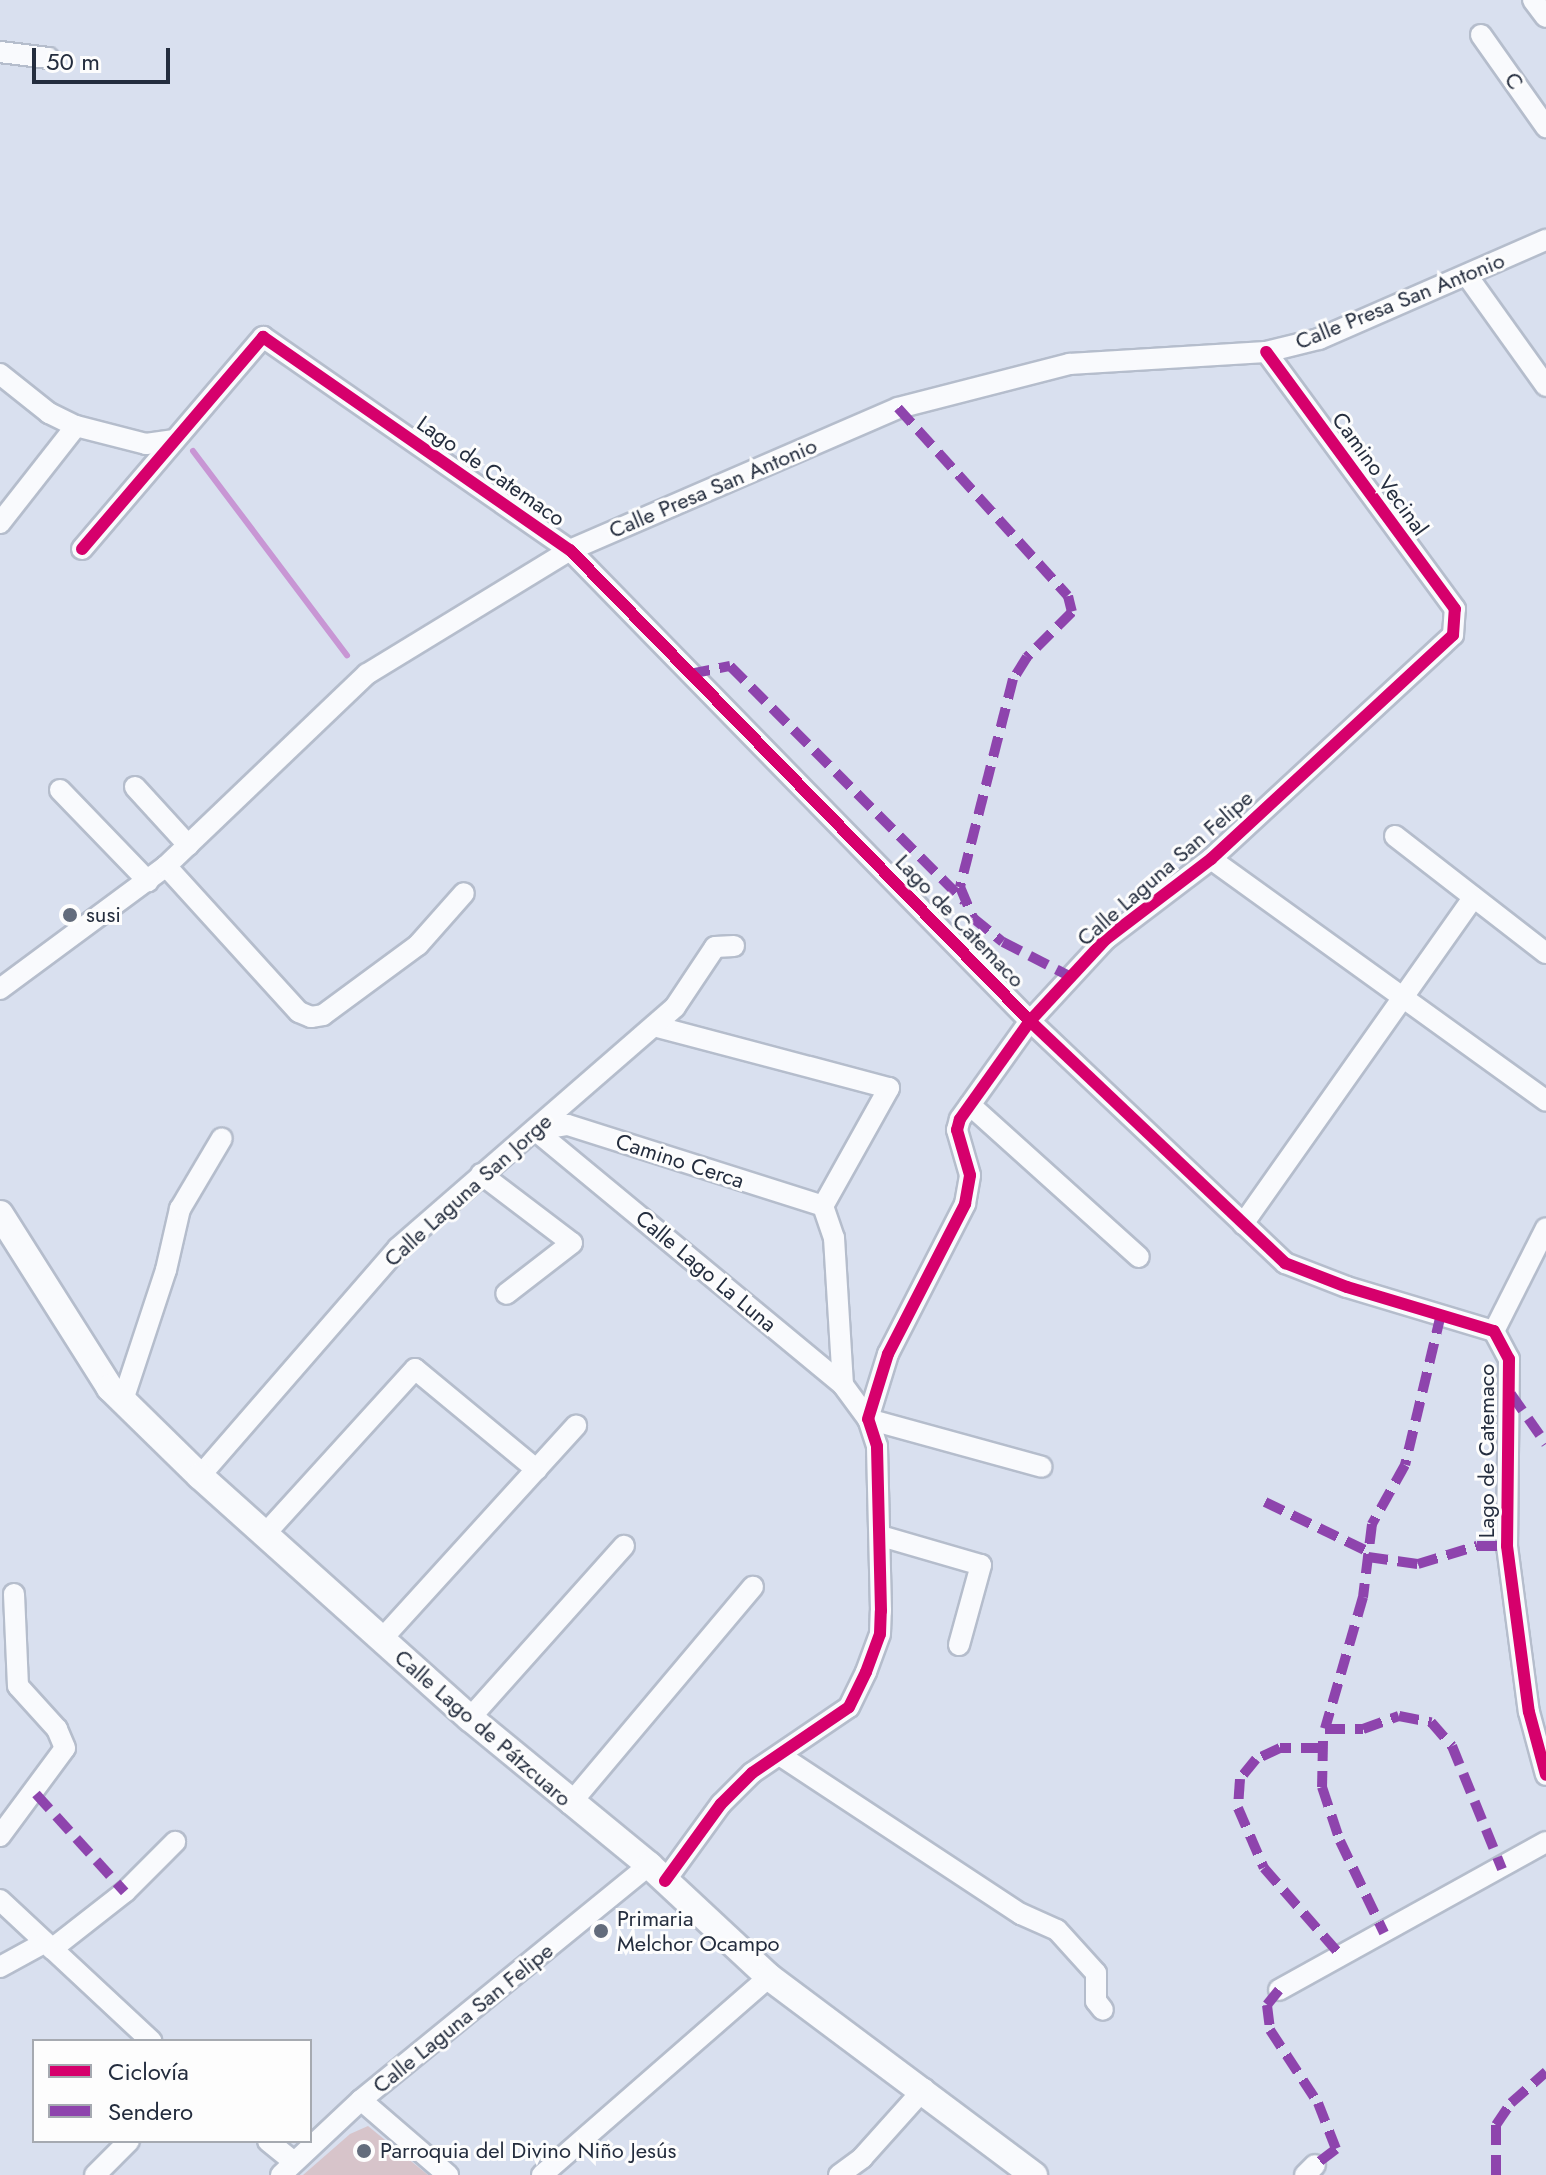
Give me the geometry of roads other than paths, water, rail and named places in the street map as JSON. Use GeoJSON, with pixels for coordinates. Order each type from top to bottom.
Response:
{"type":"FeatureCollection","features":[{"type":"Feature","properties":{"kind":"street"},"geometry":{"type":"LineString","coordinates":[[1533,0],[1546,17]]}},
{"type":"Feature","properties":{"kind":"street","name":"C"},"geometry":{"type":"LineString","coordinates":[[1481,35],[1546,127]]}},
{"type":"Feature","properties":{"kind":"street"},"geometry":{"type":"LineString","coordinates":[[0,52],[49,58]]}},
{"type":"Feature","properties":{"kind":"street","name":"Calle Presa San Antonio"},"geometry":{"type":"LineString","coordinates":[[0,989],[166,866],[367,674],[570,550],[898,408],[1069,364],[1266,352],[1319,339],[1468,277],[1546,240]]}},
{"type":"Feature","properties":{"kind":"street"},"geometry":{"type":"LineString","coordinates":[[1468,277],[1546,386]]}},
{"type":"Feature","properties":{"kind":"street","name":"Lago de Catemaco"},"geometry":{"type":"LineString","coordinates":[[173,440],[263,337],[570,550],[1030,1021],[1285,1263],[1347,1287],[1494,1331],[1509,1359],[1507,1546],[1529,1712],[1546,1775]]}},
{"type":"Feature","properties":{"kind":"street","name":"Camino Vecinal"},"geometry":{"type":"LineString","coordinates":[[1266,352],[1455,609],[1458,622]]}},
{"type":"Feature","properties":{"kind":"street"},"geometry":{"type":"LineString","coordinates":[[0,374],[49,413],[76,426],[146,444],[173,440]]}},
{"type":"Feature","properties":{"kind":"street"},"geometry":{"type":"LineString","coordinates":[[0,523],[76,426]]}},
{"type":"Feature","properties":{"kind":"street"},"geometry":{"type":"LineString","coordinates":[[82,549],[173,440]]}},
{"type":"Feature","properties":{"kind":"street","name":"Calle Laguna San Felipe"},"geometry":{"type":"LineString","coordinates":[[288,2168],[361,2100],[657,1873],[752,1773],[849,1707],[880,1634],[881,1536],[877,1446],[868,1419],[888,1354],[965,1204],[970,1175],[957,1130],[970,1105],[1030,1021],[1106,939],[1211,859],[1453,635],[1458,622]]}},
{"type":"Feature","properties":{"kind":"street"},"geometry":{"type":"LineString","coordinates":[[135,787],[188,845]]}},
{"type":"Feature","properties":{"kind":"street"},"geometry":{"type":"LineString","coordinates":[[60,790],[148,881]]}},
{"type":"Feature","properties":{"kind":"street"},"geometry":{"type":"LineString","coordinates":[[1395,836],[1546,953]]}},
{"type":"Feature","properties":{"kind":"street"},"geometry":{"type":"LineString","coordinates":[[1211,859],[1546,1101]]}},
{"type":"Feature","properties":{"kind":"street"},"geometry":{"type":"LineString","coordinates":[[166,866],[299,1012],[311,1017],[323,1015],[418,945],[464,893]]}},
{"type":"Feature","properties":{"kind":"street"},"geometry":{"type":"LineString","coordinates":[[1243,1224],[1474,897]]}},
{"type":"Feature","properties":{"kind":"street","name":"Calle Laguna San Jorge"},"geometry":{"type":"LineString","coordinates":[[200,1476],[398,1248],[675,1007],[715,947],[734,946]]}},
{"type":"Feature","properties":{"kind":"street"},"geometry":{"type":"LineString","coordinates":[[654,1026],[889,1088],[823,1206],[834,1238],[843,1385]]}},
{"type":"Feature","properties":{"kind":"street"},"geometry":{"type":"LineString","coordinates":[[970,1105],[1139,1257]]}},
{"type":"Feature","properties":{"kind":"street","name":"Camino Cerca"},"geometry":{"type":"LineString","coordinates":[[535,1130],[568,1125],[823,1206]]}},
{"type":"Feature","properties":{"kind":"street","name":"Calle Lago La Luna"},"geometry":{"type":"LineString","coordinates":[[535,1130],[843,1385],[868,1419]]}},
{"type":"Feature","properties":{"kind":"street"},"geometry":{"type":"LineString","coordinates":[[123,1400],[166,1270],[180,1209],[222,1138]]}},
{"type":"Feature","properties":{"kind":"street"},"geometry":{"type":"LineString","coordinates":[[481,1174],[572,1243],[506,1294]]}},
{"type":"Feature","properties":{"kind":"street","name":"Calle Lago de Pátzcuaro"},"geometry":{"type":"LineString","coordinates":[[0,1214],[123,1400],[200,1476],[470,1718],[657,1873],[769,1977],[924,2089],[1034,2175]]}},
{"type":"Feature","properties":{"kind":"street"},"geometry":{"type":"LineString","coordinates":[[1494,1331],[1546,1228]]}},
{"type":"Feature","properties":{"kind":"street"},"geometry":{"type":"LineString","coordinates":[[265,1534],[415,1369],[537,1470]]}},
{"type":"Feature","properties":{"kind":"street"},"geometry":{"type":"LineString","coordinates":[[868,1419],[1042,1467]]}},
{"type":"Feature","properties":{"kind":"street"},"geometry":{"type":"LineString","coordinates":[[381,1640],[576,1426]]}},
{"type":"Feature","properties":{"kind":"street"},"geometry":{"type":"LineString","coordinates":[[881,1536],[981,1565],[959,1645]]}},
{"type":"Feature","properties":{"kind":"street"},"geometry":{"type":"LineString","coordinates":[[470,1718],[624,1546]]}},
{"type":"Feature","properties":{"kind":"street"},"geometry":{"type":"LineString","coordinates":[[570,1804],[753,1587]]}},
{"type":"Feature","properties":{"kind":"street"},"geometry":{"type":"LineString","coordinates":[[0,1836],[65,1748],[57,1729],[18,1686],[14,1594]]}},
{"type":"Feature","properties":{"kind":"street"},"geometry":{"type":"LineString","coordinates":[[781,1756],[1021,1914],[1057,1930],[1096,1973],[1096,2001],[1103,2010]]}},
{"type":"Feature","properties":{"kind":"street"},"geometry":{"type":"LineString","coordinates":[[0,1967],[48,1946],[125,1892],[175,1842]]}},
{"type":"Feature","properties":{"kind":"street"},"geometry":{"type":"LineString","coordinates":[[1279,1990],[1546,1842]]}},
{"type":"Feature","properties":{"kind":"street"},"geometry":{"type":"LineString","coordinates":[[0,1900],[149,2039]]}},
{"type":"Feature","properties":{"kind":"street"},"geometry":{"type":"LineString","coordinates":[[542,2175],[769,1977]]}},
{"type":"Feature","properties":{"kind":"street"},"geometry":{"type":"LineString","coordinates":[[839,2175],[862,2158],[924,2089]]}},
{"type":"Feature","properties":{"kind":"street"},"geometry":{"type":"LineString","coordinates":[[361,2100],[448,2175]]}},
{"type":"Feature","properties":{"kind":"street"},"geometry":{"type":"LineString","coordinates":[[95,2175],[127,2143]]}},
{"type":"Feature","properties":{"kind":"street"},"geometry":{"type":"LineString","coordinates":[[269,2143],[288,2168]]}},
{"type":"Feature","properties":{"kind":"waterway","name":"Lago de Catemaco"},"geometry":{"type":"LineString","coordinates":[[193,451],[347,655]]}},
{"type":"Feature","properties":{"kind":"place","name":"susi"},"geometry":{"type":"Point","coordinates":[70,915]}},
{"type":"Feature","properties":{"kind":"place","name":"Primaria Melchor Ocampo"},"geometry":{"type":"Point","coordinates":[601,1931]}},
{"type":"Feature","properties":{"kind":"place","name":"Parroquia del Divino Niño Jesús"},"geometry":{"type":"Point","coordinates":[364,2151]}}]}
